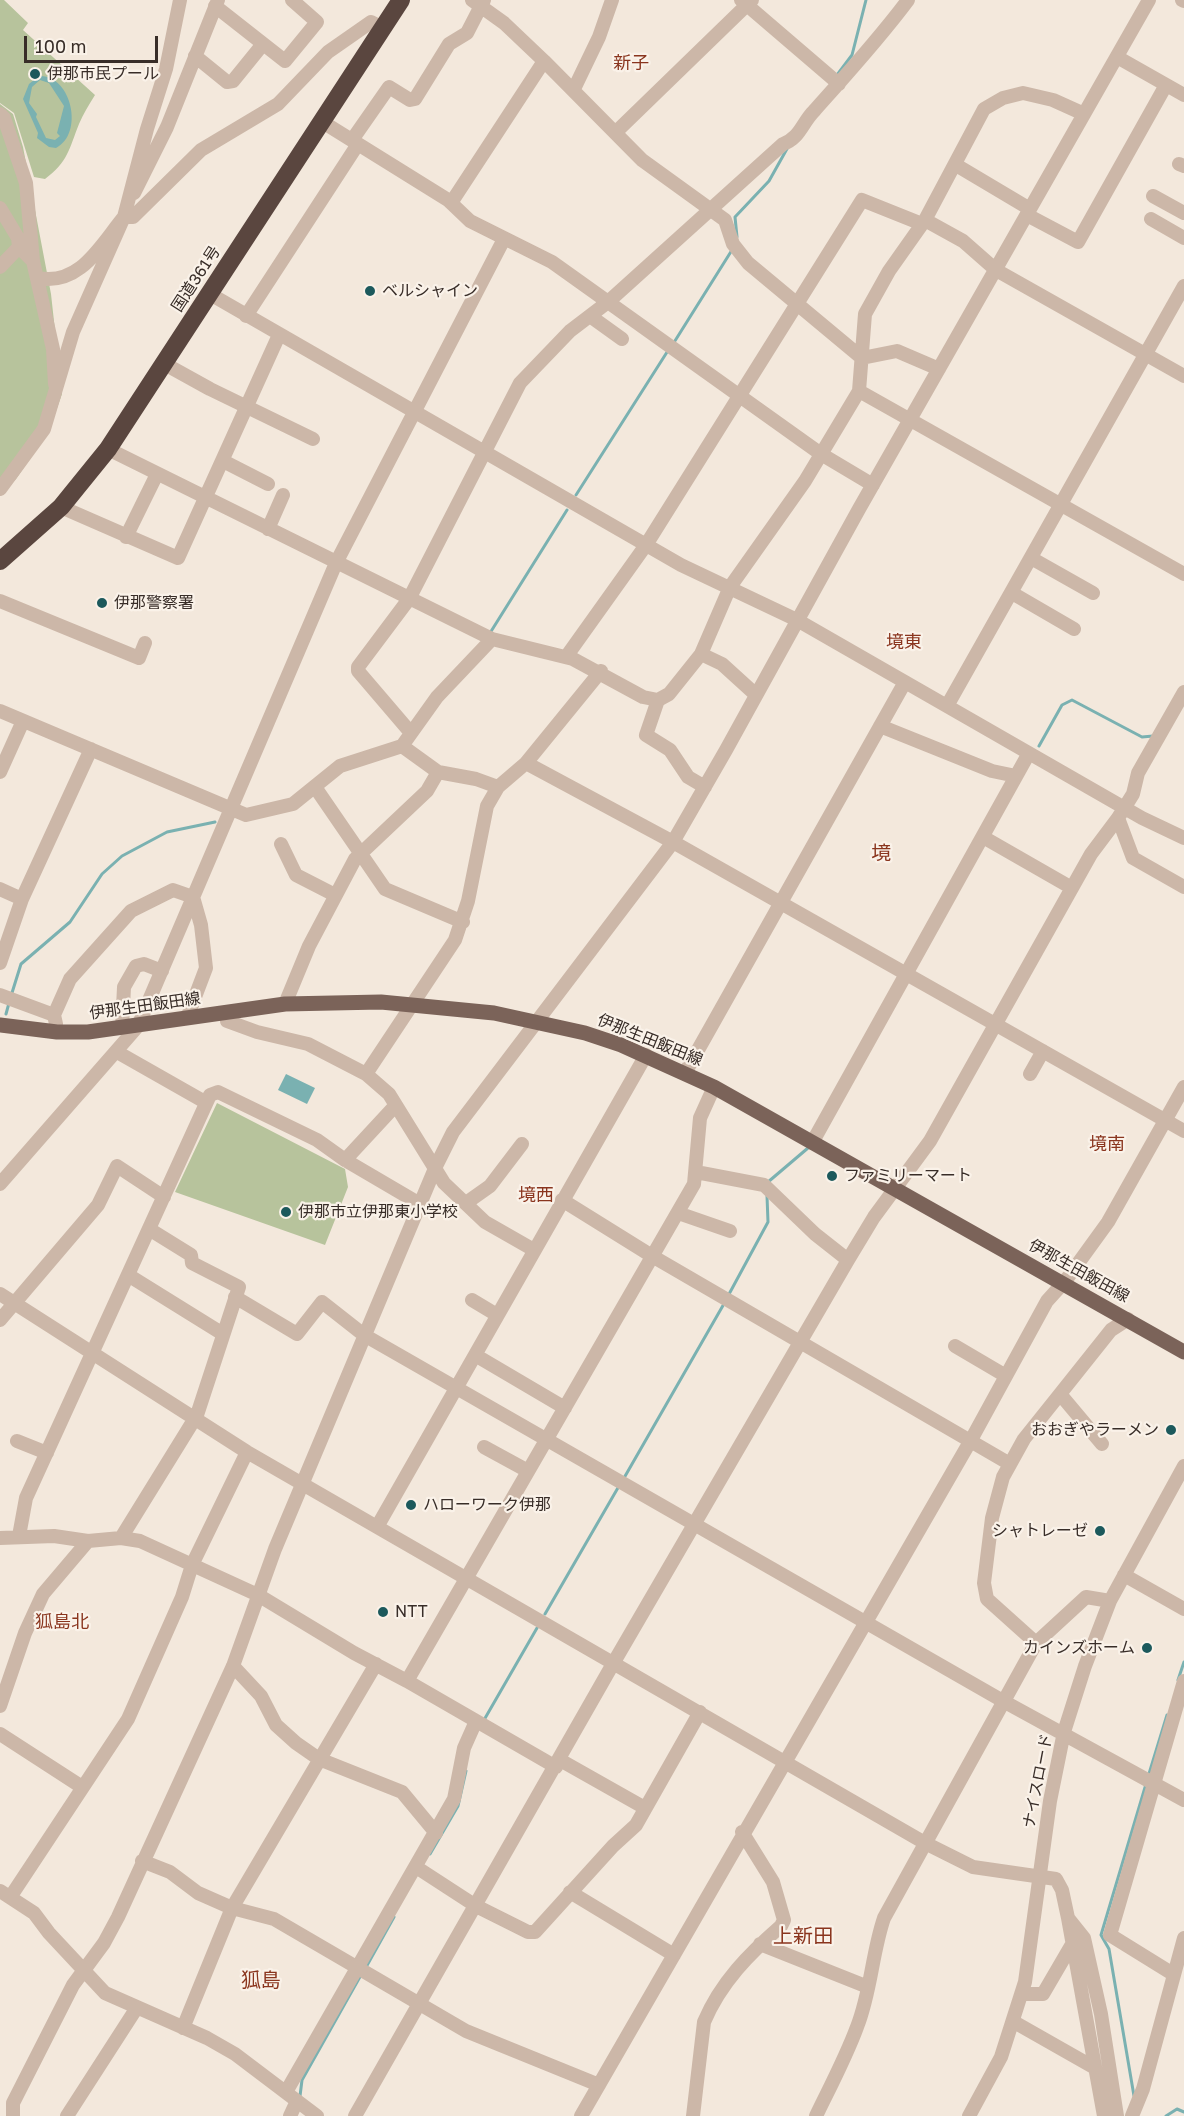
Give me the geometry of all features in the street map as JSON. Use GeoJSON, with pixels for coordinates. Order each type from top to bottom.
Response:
{"type":"FeatureCollection","features":[{"type":"Feature","properties":{"kind":"highway","name":"国道361号"},"geometry":{"type":"LineString","coordinates":[[0,561],[61,507],[108,449],[401,0]]}},
{"type":"Feature","properties":{"kind":"main road","name":"伊那生田飯田線"},"geometry":{"type":"LineString","coordinates":[[0,1025],[57,1032],[88,1032],[285,1004],[335,1002],[412,1004],[535,1021],[585,1033],[646,1056],[714,1087],[1184,1352]]}},
{"type":"Feature","properties":{"kind":"street"},"geometry":{"type":"LineString","coordinates":[[0,489],[44,429],[73,332],[124,211],[166,69],[180,0]]}},
{"type":"Feature","properties":{"kind":"street"},"geometry":{"type":"LineString","coordinates":[[38,278],[52,281],[68,278],[80,269],[124,211],[138,189],[162,137],[216,3],[285,60],[317,22],[292,0]]}},
{"type":"Feature","properties":{"kind":"street"},"geometry":{"type":"LineString","coordinates":[[574,89],[599,37],[612,0]]}},
{"type":"Feature","properties":{"kind":"street"},"geometry":{"type":"LineString","coordinates":[[409,731],[358,671],[358,667],[409,599],[520,383],[570,331],[608,302],[789,142],[836,81],[908,0]]}},
{"type":"Feature","properties":{"kind":"street"},"geometry":{"type":"LineString","coordinates":[[13,2116],[13,2103],[82,1970],[104,1943],[233,1666],[258,1595],[364,1335],[436,1166],[453,1132],[673,842],[796,620],[1149,0]]}},
{"type":"Feature","properties":{"kind":"street"},"geometry":{"type":"LineString","coordinates":[[246,316],[389,87],[410,100],[415,99],[448,44],[467,33],[479,2],[574,89],[642,160],[725,220],[734,246],[748,263],[862,358]]}},
{"type":"Feature","properties":{"kind":"street"},"geometry":{"type":"LineString","coordinates":[[616,132],[747,2],[836,81]]}},
{"type":"Feature","properties":{"kind":"street"},"geometry":{"type":"LineString","coordinates":[[124,211],[133,217],[201,150],[278,104],[328,52],[371,22],[383,28]]}},
{"type":"Feature","properties":{"kind":"street"},"geometry":{"type":"LineString","coordinates":[[195,57],[227,82],[232,81],[263,44]]}},
{"type":"Feature","properties":{"kind":"street"},"geometry":{"type":"LineString","coordinates":[[1117,57],[1184,95]]}},
{"type":"Feature","properties":{"kind":"street"},"geometry":{"type":"LineString","coordinates":[[451,203],[544,61]]}},
{"type":"Feature","properties":{"kind":"street"},"geometry":{"type":"LineString","coordinates":[[956,165],[1078,242],[1166,85]]}},
{"type":"Feature","properties":{"kind":"street"},"geometry":{"type":"LineString","coordinates":[[108,449],[489,637],[566,657],[601,671],[643,697],[658,700],[669,694],[701,654],[730,587],[821,454],[859,391],[865,314],[889,271],[924,222],[984,110],[1002,98],[1023,93],[1053,100],[1084,114]]}},
{"type":"Feature","properties":{"kind":"street"},"geometry":{"type":"LineString","coordinates":[[0,114],[4,118],[26,183],[33,261],[53,349],[56,392]]}},
{"type":"Feature","properties":{"kind":"street"},"geometry":{"type":"LineString","coordinates":[[321,121],[451,203],[470,221],[552,262],[821,454],[873,485]]}},
{"type":"Feature","properties":{"kind":"street"},"geometry":{"type":"LineString","coordinates":[[1153,196],[1184,213]]}},
{"type":"Feature","properties":{"kind":"street"},"geometry":{"type":"LineString","coordinates":[[566,657],[645,545],[862,200],[924,222],[963,242],[996,270],[1184,376]]}},
{"type":"Feature","properties":{"kind":"street"},"geometry":{"type":"LineString","coordinates":[[0,208],[18,238],[19,247],[33,261]]}},
{"type":"Feature","properties":{"kind":"street"},"geometry":{"type":"LineString","coordinates":[[1151,219],[1184,238]]}},
{"type":"Feature","properties":{"kind":"street"},"geometry":{"type":"LineString","coordinates":[[0,1184],[138,1026],[336,563],[504,239]]}},
{"type":"Feature","properties":{"kind":"street"},"geometry":{"type":"LineString","coordinates":[[0,267],[19,247]]}},
{"type":"Feature","properties":{"kind":"street"},"geometry":{"type":"LineString","coordinates":[[947,706],[1146,354],[1180,301],[1184,286]]}},
{"type":"Feature","properties":{"kind":"street"},"geometry":{"type":"LineString","coordinates":[[210,294],[645,545],[681,565],[796,620],[1029,753],[1121,812],[1184,838]]}},
{"type":"Feature","properties":{"kind":"street"},"geometry":{"type":"LineString","coordinates":[[590,316],[622,339]]}},
{"type":"Feature","properties":{"kind":"street"},"geometry":{"type":"LineString","coordinates":[[61,507],[178,558],[279,335]]}},
{"type":"Feature","properties":{"kind":"street"},"geometry":{"type":"LineString","coordinates":[[862,358],[897,351],[939,369]]}},
{"type":"Feature","properties":{"kind":"street"},"geometry":{"type":"LineString","coordinates":[[163,363],[313,439]]}},
{"type":"Feature","properties":{"kind":"street"},"geometry":{"type":"LineString","coordinates":[[859,391],[1184,574]]}},
{"type":"Feature","properties":{"kind":"street"},"geometry":{"type":"LineString","coordinates":[[223,461],[268,484]]}},
{"type":"Feature","properties":{"kind":"street"},"geometry":{"type":"LineString","coordinates":[[126,537],[157,474]]}},
{"type":"Feature","properties":{"kind":"street"},"geometry":{"type":"LineString","coordinates":[[268,529],[284,495]]}},
{"type":"Feature","properties":{"kind":"street"},"geometry":{"type":"LineString","coordinates":[[1031,558],[1093,593]]}},
{"type":"Feature","properties":{"kind":"street"},"geometry":{"type":"LineString","coordinates":[[1012,593],[1074,629]]}},
{"type":"Feature","properties":{"kind":"street"},"geometry":{"type":"LineString","coordinates":[[0,601],[139,658],[145,643]]}},
{"type":"Feature","properties":{"kind":"street"},"geometry":{"type":"LineString","coordinates":[[0,711],[246,815],[293,804],[340,766],[402,746],[409,731],[436,697],[489,637]]}},
{"type":"Feature","properties":{"kind":"street"},"geometry":{"type":"LineString","coordinates":[[701,654],[722,664],[755,694]]}},
{"type":"Feature","properties":{"kind":"street"},"geometry":{"type":"LineString","coordinates":[[366,1074],[455,940],[463,922],[482,823],[487,806],[498,787],[526,764],[601,671]]}},
{"type":"Feature","properties":{"kind":"street"},"geometry":{"type":"LineString","coordinates":[[686,1073],[905,682]]}},
{"type":"Feature","properties":{"kind":"street"},"geometry":{"type":"LineString","coordinates":[[356,2116],[614,1662],[848,1260],[874,1217],[930,1141],[1091,854],[1133,794],[1137,773],[1184,692]]}},
{"type":"Feature","properties":{"kind":"street"},"geometry":{"type":"LineString","coordinates":[[658,700],[646,735],[670,750],[688,777],[705,787]]}},
{"type":"Feature","properties":{"kind":"street"},"geometry":{"type":"LineString","coordinates":[[0,772],[23,721]]}},
{"type":"Feature","properties":{"kind":"street"},"geometry":{"type":"LineString","coordinates":[[880,726],[992,771],[1016,776]]}},
{"type":"Feature","properties":{"kind":"street"},"geometry":{"type":"LineString","coordinates":[[402,746],[438,772],[476,779],[498,787]]}},
{"type":"Feature","properties":{"kind":"street"},"geometry":{"type":"LineString","coordinates":[[0,963],[22,899],[91,749]]}},
{"type":"Feature","properties":{"kind":"street"},"geometry":{"type":"LineString","coordinates":[[812,1143],[986,839],[1029,753]]}},
{"type":"Feature","properties":{"kind":"street"},"geometry":{"type":"LineString","coordinates":[[526,764],[673,842],[1184,1131]]}},
{"type":"Feature","properties":{"kind":"street"},"geometry":{"type":"LineString","coordinates":[[285,1004],[335,896],[359,854],[427,791],[438,772]]}},
{"type":"Feature","properties":{"kind":"street"},"geometry":{"type":"LineString","coordinates":[[315,787],[385,889],[463,922]]}},
{"type":"Feature","properties":{"kind":"street"},"geometry":{"type":"LineString","coordinates":[[1121,812],[1133,858],[1184,887]]}},
{"type":"Feature","properties":{"kind":"street"},"geometry":{"type":"LineString","coordinates":[[986,839],[1072,888]]}},
{"type":"Feature","properties":{"kind":"street"},"geometry":{"type":"LineString","coordinates":[[281,844],[296,875],[335,896]]}},
{"type":"Feature","properties":{"kind":"street"},"geometry":{"type":"LineString","coordinates":[[0,889],[22,899]]}},
{"type":"Feature","properties":{"kind":"street"},"geometry":{"type":"LineString","coordinates":[[57,1032],[54,1015],[70,979],[131,911],[173,890],[193,897]]}},
{"type":"Feature","properties":{"kind":"street"},"geometry":{"type":"LineString","coordinates":[[187,1018],[206,968],[201,926],[193,897]]}},
{"type":"Feature","properties":{"kind":"street"},"geometry":{"type":"LineString","coordinates":[[122,1028],[124,987],[136,966],[144,964],[162,971]]}},
{"type":"Feature","properties":{"kind":"street"},"geometry":{"type":"LineString","coordinates":[[6,998],[54,1015]]}},
{"type":"Feature","properties":{"kind":"street"},"geometry":{"type":"LineString","coordinates":[[227,1013],[227,1021],[257,1032],[308,1044],[366,1074],[389,1094],[436,1166],[444,1183],[485,1222],[534,1250]]}},
{"type":"Feature","properties":{"kind":"street"},"geometry":{"type":"LineString","coordinates":[[117,1052],[205,1102]]}},
{"type":"Feature","properties":{"kind":"street"},"geometry":{"type":"LineString","coordinates":[[1030,1074],[1043,1052]]}},
{"type":"Feature","properties":{"kind":"street"},"geometry":{"type":"LineString","coordinates":[[377,1527],[646,1056]]}},
{"type":"Feature","properties":{"kind":"street"},"geometry":{"type":"LineString","coordinates":[[407,1681],[694,1184],[700,1118],[714,1087]]}},
{"type":"Feature","properties":{"kind":"street"},"geometry":{"type":"LineString","coordinates":[[581,2116],[742,1832],[784,1764],[971,1440],[1047,1301],[1108,1222],[1184,1087]]}},
{"type":"Feature","properties":{"kind":"street"},"geometry":{"type":"LineString","coordinates":[[20,1536],[26,1498],[210,1095],[218,1092],[317,1140],[345,1160],[420,1204]]}},
{"type":"Feature","properties":{"kind":"street"},"geometry":{"type":"LineString","coordinates":[[345,1160],[395,1106]]}},
{"type":"Feature","properties":{"kind":"street"},"geometry":{"type":"LineString","coordinates":[[466,1203],[489,1186],[522,1144]]}},
{"type":"Feature","properties":{"kind":"street"},"geometry":{"type":"LineString","coordinates":[[0,1320],[98,1205],[117,1166],[164,1197]]}},
{"type":"Feature","properties":{"kind":"street"},"geometry":{"type":"LineString","coordinates":[[696,1172],[765,1185],[815,1234],[848,1260]]}},
{"type":"Feature","properties":{"kind":"street"},"geometry":{"type":"LineString","coordinates":[[562,1200],[652,1256],[1010,1464]]}},
{"type":"Feature","properties":{"kind":"street"},"geometry":{"type":"LineString","coordinates":[[678,1213],[730,1231]]}},
{"type":"Feature","properties":{"kind":"street"},"geometry":{"type":"LineString","coordinates":[[121,1538],[194,1419],[239,1287],[192,1263],[190,1255],[149,1229]]}},
{"type":"Feature","properties":{"kind":"street"},"geometry":{"type":"LineString","coordinates":[[128,1275],[223,1334]]}},
{"type":"Feature","properties":{"kind":"street"},"geometry":{"type":"LineString","coordinates":[[0,1294],[247,1452],[614,1662],[784,1764],[925,1843],[973,1867],[1056,1879],[1062,1890],[1068,1918],[1071,1946],[1104,2116]]}},
{"type":"Feature","properties":{"kind":"street"},"geometry":{"type":"LineString","coordinates":[[235,1297],[297,1334],[322,1302],[364,1335],[1003,1701],[1064,1732],[1184,1800]]}},
{"type":"Feature","properties":{"kind":"street"},"geometry":{"type":"LineString","coordinates":[[472,1300],[497,1315]]}},
{"type":"Feature","properties":{"kind":"street"},"geometry":{"type":"LineString","coordinates":[[1036,1643],[987,1599],[984,1583],[992,1518],[1003,1477],[1024,1439],[1111,1330],[1128,1319]]}},
{"type":"Feature","properties":{"kind":"street"},"geometry":{"type":"LineString","coordinates":[[955,1346],[1006,1376]]}},
{"type":"Feature","properties":{"kind":"street"},"geometry":{"type":"LineString","coordinates":[[474,1355],[565,1408]]}},
{"type":"Feature","properties":{"kind":"street"},"geometry":{"type":"LineString","coordinates":[[1060,1394],[1102,1444]]}},
{"type":"Feature","properties":{"kind":"street"},"geometry":{"type":"LineString","coordinates":[[17,1441],[46,1453]]}},
{"type":"Feature","properties":{"kind":"street"},"geometry":{"type":"LineString","coordinates":[[484,1448],[528,1471]]}},
{"type":"Feature","properties":{"kind":"street"},"geometry":{"type":"LineString","coordinates":[[247,1452],[192,1565],[182,1597],[128,1719],[35,1863],[3,1894],[34,1913],[82,1970],[105,1993],[235,2054],[317,2116]]}},
{"type":"Feature","properties":{"kind":"street","name":"ナイスロード"},"geometry":{"type":"LineString","coordinates":[[969,2116],[1001,2057],[1014,2022],[1021,1994],[1050,1801],[1064,1732],[1084,1666],[1110,1601],[1184,1466]]}},
{"type":"Feature","properties":{"kind":"street"},"geometry":{"type":"LineString","coordinates":[[0,1538],[54,1536],[88,1541],[121,1538],[140,1541],[258,1595],[480,1723],[645,1808]]}},
{"type":"Feature","properties":{"kind":"street"},"geometry":{"type":"LineString","coordinates":[[0,1706],[26,1633],[43,1594],[88,1541]]}},
{"type":"Feature","properties":{"kind":"street"},"geometry":{"type":"LineString","coordinates":[[1124,1575],[1184,1609]]}},
{"type":"Feature","properties":{"kind":"street"},"geometry":{"type":"LineString","coordinates":[[816,2116],[858,2026],[868,1987],[875,1944],[884,1918],[1036,1643],[1086,1597],[1110,1601]]}},
{"type":"Feature","properties":{"kind":"street"},"geometry":{"type":"LineString","coordinates":[[183,2028],[232,1908],[376,1664]]}},
{"type":"Feature","properties":{"kind":"street"},"geometry":{"type":"LineString","coordinates":[[233,1666],[261,1696],[276,1725],[319,1759],[402,1792],[436,1833]]}},
{"type":"Feature","properties":{"kind":"street"},"geometry":{"type":"LineString","coordinates":[[1173,1974],[1110,1935],[1184,1681]]}},
{"type":"Feature","properties":{"kind":"street"},"geometry":{"type":"LineString","coordinates":[[419,1869],[476,1906],[528,1932],[535,1932],[570,1892],[636,1825],[700,1712]]}},
{"type":"Feature","properties":{"kind":"street"},"geometry":{"type":"LineString","coordinates":[[290,2116],[295,2100],[361,1971],[419,1869],[458,1791],[464,1748],[480,1723]]}},
{"type":"Feature","properties":{"kind":"street"},"geometry":{"type":"LineString","coordinates":[[0,1734],[82,1787]]}},
{"type":"Feature","properties":{"kind":"street"},"geometry":{"type":"LineString","coordinates":[[693,2116],[704,2022],[711,2007],[749,1953],[784,1920],[773,1882],[742,1832]]}},
{"type":"Feature","properties":{"kind":"street"},"geometry":{"type":"LineString","coordinates":[[142,1862],[170,1872],[198,1893],[232,1908],[274,1919],[472,2033],[599,2085]]}},
{"type":"Feature","properties":{"kind":"street"},"geometry":{"type":"LineString","coordinates":[[570,1892],[674,1954]]}},
{"type":"Feature","properties":{"kind":"street"},"geometry":{"type":"LineString","coordinates":[[1068,1918],[1084,1938],[1101,2014],[1117,2116]]}},
{"type":"Feature","properties":{"kind":"street"},"geometry":{"type":"LineString","coordinates":[[1132,2116],[1143,2089],[1184,1938]]}},
{"type":"Feature","properties":{"kind":"street"},"geometry":{"type":"LineString","coordinates":[[760,1944],[868,1987]]}},
{"type":"Feature","properties":{"kind":"street"},"geometry":{"type":"LineString","coordinates":[[1021,1994],[1043,1994],[1071,1946]]}},
{"type":"Feature","properties":{"kind":"street"},"geometry":{"type":"LineString","coordinates":[[67,2116],[136,2009]]}},
{"type":"Feature","properties":{"kind":"street"},"geometry":{"type":"LineString","coordinates":[[1014,2022],[1095,2068]]}},
{"type":"Feature","properties":{"kind":"green space","name":"伊那市民プール"},"geometry":{"type":"Polygon","coordinates":[[[0,0],[4,0],[28,23],[23,30],[95,95],[82,117],[63,161],[45,179],[34,177],[14,113],[0,103],[0,0]]]}},
{"type":"Feature","properties":{"kind":"green space"},"geometry":{"type":"Polygon","coordinates":[[[0,104],[13,114],[23,147],[51,294],[62,394],[49,431],[16,479],[0,496],[0,104]]]}},
{"type":"Feature","properties":{"kind":"green space"},"geometry":{"type":"Polygon","coordinates":[[[217,1103],[345,1169],[348,1187],[325,1245],[175,1192],[217,1103]]]}},
{"type":"Feature","properties":{"kind":"water"},"geometry":{"type":"Polygon","coordinates":[[[39,76],[50,78],[59,84],[66,94],[72,118],[70,130],[65,141],[56,148],[49,147],[37,138],[38,133],[23,99],[29,84],[39,76]],[[40,80],[32,87],[29,103],[37,114],[36,117],[46,138],[55,140],[60,136],[57,133],[64,106],[49,83],[40,80]]]}},
{"type":"Feature","properties":{"kind":"water"},"geometry":{"type":"Polygon","coordinates":[[[286,1074],[315,1088],[307,1104],[278,1090],[286,1074]]]}},
{"type":"Feature","properties":{"kind":"waterway"},"geometry":{"type":"LineString","coordinates":[[837,75],[852,55],[866,0]]}},
{"type":"Feature","properties":{"kind":"waterway"},"geometry":{"type":"LineString","coordinates":[[737,237],[735,217],[769,181],[788,147]]}},
{"type":"Feature","properties":{"kind":"waterway"},"geometry":{"type":"LineString","coordinates":[[673,344],[732,250]]}},
{"type":"Feature","properties":{"kind":"waterway"},"geometry":{"type":"LineString","coordinates":[[576,495],[669,349]]}},
{"type":"Feature","properties":{"kind":"waterway"},"geometry":{"type":"LineString","coordinates":[[490,633],[567,510]]}},
{"type":"Feature","properties":{"kind":"waterway"},"geometry":{"type":"LineString","coordinates":[[1039,746],[1062,705],[1072,700],[1142,737],[1153,736]]}},
{"type":"Feature","properties":{"kind":"waterway"},"geometry":{"type":"LineString","coordinates":[[11,996],[21,964],[70,922],[102,874],[122,856],[167,832],[215,822]]}},
{"type":"Feature","properties":{"kind":"waterway"},"geometry":{"type":"LineString","coordinates":[[6,1014],[9,1003]]}},
{"type":"Feature","properties":{"kind":"waterway"},"geometry":{"type":"LineString","coordinates":[[768,1182],[808,1148]]}},
{"type":"Feature","properties":{"kind":"waterway"},"geometry":{"type":"LineString","coordinates":[[728,1296],[768,1222],[767,1196]]}},
{"type":"Feature","properties":{"kind":"waterway"},"geometry":{"type":"LineString","coordinates":[[624,1478],[725,1302]]}},
{"type":"Feature","properties":{"kind":"waterway"},"geometry":{"type":"LineString","coordinates":[[545,1614],[619,1486]]}},
{"type":"Feature","properties":{"kind":"waterway"},"geometry":{"type":"LineString","coordinates":[[484,1720],[537,1628]]}},
{"type":"Feature","properties":{"kind":"waterway"},"geometry":{"type":"LineString","coordinates":[[1178,1680],[1184,1662]]}},
{"type":"Feature","properties":{"kind":"waterway"},"geometry":{"type":"LineString","coordinates":[[1148,1777],[1167,1715]]}},
{"type":"Feature","properties":{"kind":"waterway"},"geometry":{"type":"LineString","coordinates":[[430,1854],[458,1806],[466,1771]]}},
{"type":"Feature","properties":{"kind":"waterway"},"geometry":{"type":"LineString","coordinates":[[1134,2096],[1109,1949],[1101,1935],[1146,1784]]}},
{"type":"Feature","properties":{"kind":"waterway"},"geometry":{"type":"LineString","coordinates":[[365,1969],[394,1917]]}},
{"type":"Feature","properties":{"kind":"waterway"},"geometry":{"type":"LineString","coordinates":[[300,2096],[302,2080],[361,1975]]}},
{"type":"Feature","properties":{"kind":"waterway"},"geometry":{"type":"LineString","coordinates":[[1166,2116],[1177,2109],[1184,2112]]}},
{"type":"Feature","properties":{"kind":"place","name":"伊那市民プール"},"geometry":{"type":"Point","coordinates":[35,74]}},
{"type":"Feature","properties":{"kind":"place","name":"ベルシャイン"},"geometry":{"type":"Point","coordinates":[370,291]}},
{"type":"Feature","properties":{"kind":"place","name":"伊那警察署"},"geometry":{"type":"Point","coordinates":[102,603]}},
{"type":"Feature","properties":{"kind":"place","name":"ファミリーマート"},"geometry":{"type":"Point","coordinates":[832,1176]}},
{"type":"Feature","properties":{"kind":"place","name":"伊那市立伊那東小学校"},"geometry":{"type":"Point","coordinates":[286,1212]}},
{"type":"Feature","properties":{"kind":"place","name":"おおぎやラーメン"},"geometry":{"type":"Point","coordinates":[1171,1430]}},
{"type":"Feature","properties":{"kind":"place","name":"ハローワーク伊那"},"geometry":{"type":"Point","coordinates":[411,1505]}},
{"type":"Feature","properties":{"kind":"place","name":"シャトレーゼ"},"geometry":{"type":"Point","coordinates":[1100,1531]}},
{"type":"Feature","properties":{"kind":"place","name":"NTT"},"geometry":{"type":"Point","coordinates":[383,1612]}},
{"type":"Feature","properties":{"kind":"place","name":"カインズホーム"},"geometry":{"type":"Point","coordinates":[1147,1648]}},
{"type":"Feature","properties":{"kind":"district","name":"新子"},"geometry":{"type":"Point","coordinates":[631,63]}},
{"type":"Feature","properties":{"kind":"district","name":"境東"},"geometry":{"type":"Point","coordinates":[904,642]}},
{"type":"Feature","properties":{"kind":"district","name":"境"},"geometry":{"type":"Point","coordinates":[881,854]}},
{"type":"Feature","properties":{"kind":"district","name":"境南"},"geometry":{"type":"Point","coordinates":[1107,1144]}},
{"type":"Feature","properties":{"kind":"district","name":"境西"},"geometry":{"type":"Point","coordinates":[536,1195]}},
{"type":"Feature","properties":{"kind":"district","name":"狐島北"},"geometry":{"type":"Point","coordinates":[62,1622]}},
{"type":"Feature","properties":{"kind":"district","name":"上新田"},"geometry":{"type":"Point","coordinates":[803,1937]}},
{"type":"Feature","properties":{"kind":"district","name":"狐島"},"geometry":{"type":"Point","coordinates":[261,1981]}}]}
